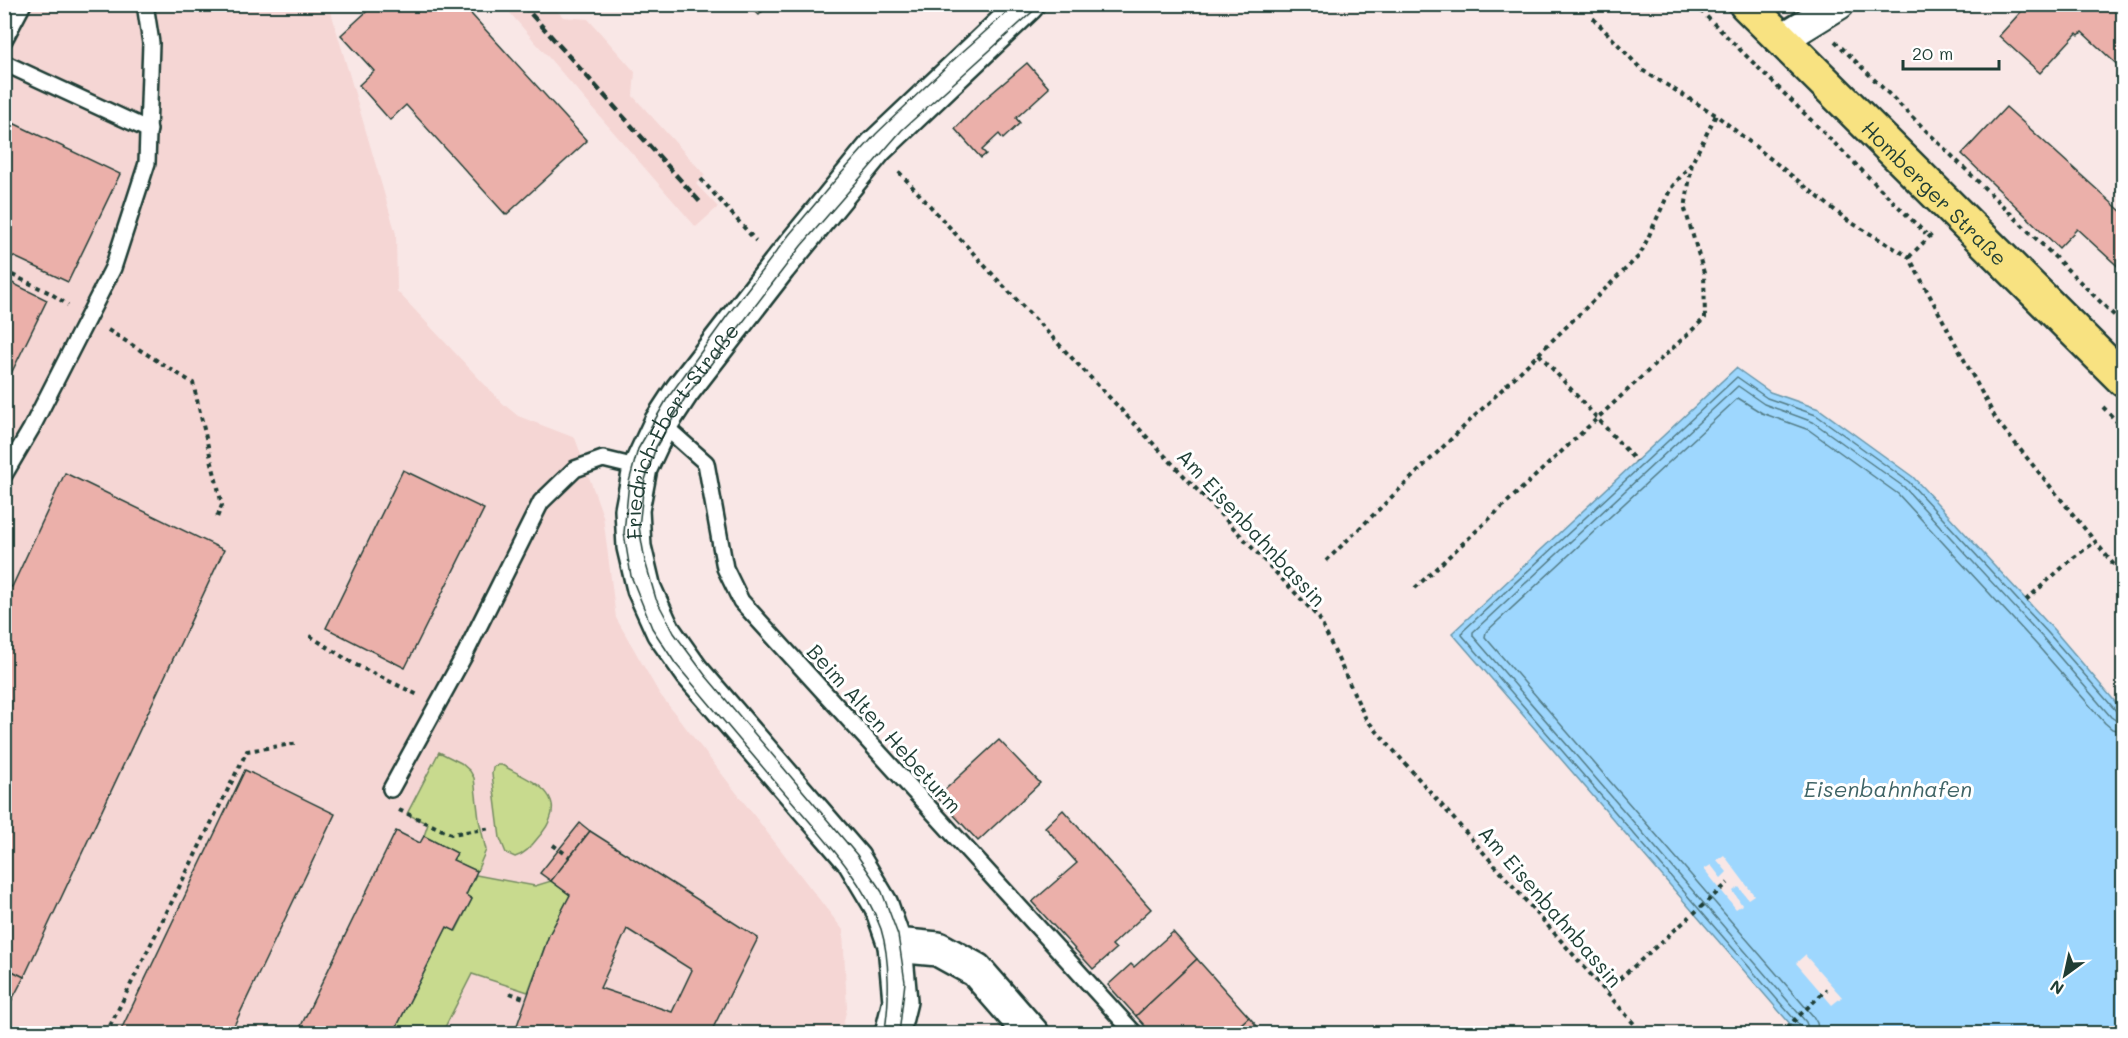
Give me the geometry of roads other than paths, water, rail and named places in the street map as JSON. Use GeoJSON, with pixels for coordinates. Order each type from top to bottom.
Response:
{"type":"FeatureCollection","features":[{"type":"Feature","properties":{"kind":"main road","name":"Friedrich-Ebert-Straße"},"geometry":{"type":"LineString","coordinates":[[892,1034],[900,1001],[895,945],[881,905],[854,860],[692,672],[663,631],[644,589],[634,547],[632,510],[640,468],[661,423],[682,391],[779,266],[876,147],[1027,4]]}},
{"type":"Feature","properties":{"kind":"main road","name":"Homberger Straße"},"geometry":{"type":"LineString","coordinates":[[1746,4],[2124,380]]}},
{"type":"Feature","properties":{"kind":"main road"},"geometry":{"type":"LineString","coordinates":[[895,945],[938,948],[976,970],[1032,1034]]}},
{"type":"Feature","properties":{"kind":"street"},"geometry":{"type":"LineString","coordinates":[[1782,39],[1839,4]]}},
{"type":"Feature","properties":{"kind":"lane"},"geometry":{"type":"LineString","coordinates":[[4,40],[23,4]]}},
{"type":"Feature","properties":{"kind":"lane"},"geometry":{"type":"LineString","coordinates":[[4,475],[31,429],[113,268],[147,163],[151,43],[146,4]]}},
{"type":"Feature","properties":{"kind":"lane"},"geometry":{"type":"LineString","coordinates":[[4,63],[149,130]]}},
{"type":"Feature","properties":{"kind":"lane","name":"Beim Alten Hebeturm"},"geometry":{"type":"LineString","coordinates":[[661,423],[706,463],[725,568],[741,601],[1135,1034]]}},
{"type":"Feature","properties":{"kind":"lane"},"geometry":{"type":"LineString","coordinates":[[392,789],[541,502],[575,469],[603,459],[640,468]]}},
{"type":"Feature","properties":{"kind":"water","name":"Eisenbahnhafen"},"geometry":{"type":"Polygon","coordinates":[[[1736,368],[1770,392],[1819,409],[1913,477],[2054,630],[2123,711],[2123,1033],[1798,1033],[1452,633],[1736,368]]]}},
{"type":"Feature","properties":{"kind":"tram line"},"geometry":{"type":"LineString","coordinates":[[884,1034],[888,996],[887,967],[884,941],[873,911],[842,860],[675,663],[652,628],[631,576],[624,533],[629,482],[638,449],[667,399],[789,235],[876,134],[1016,4]]}},
{"type":"Feature","properties":{"kind":"tram line"},"geometry":{"type":"LineString","coordinates":[[899,1034],[905,982],[898,935],[882,892],[857,855],[705,675],[674,633],[656,599],[645,561],[639,527],[644,483],[656,447],[685,398],[801,246],[902,130],[1041,4]]}},
{"type":"Feature","properties":{"kind":"railway"},"geometry":{"type":"LineString","coordinates":[[522,4],[701,203]]}}]}
